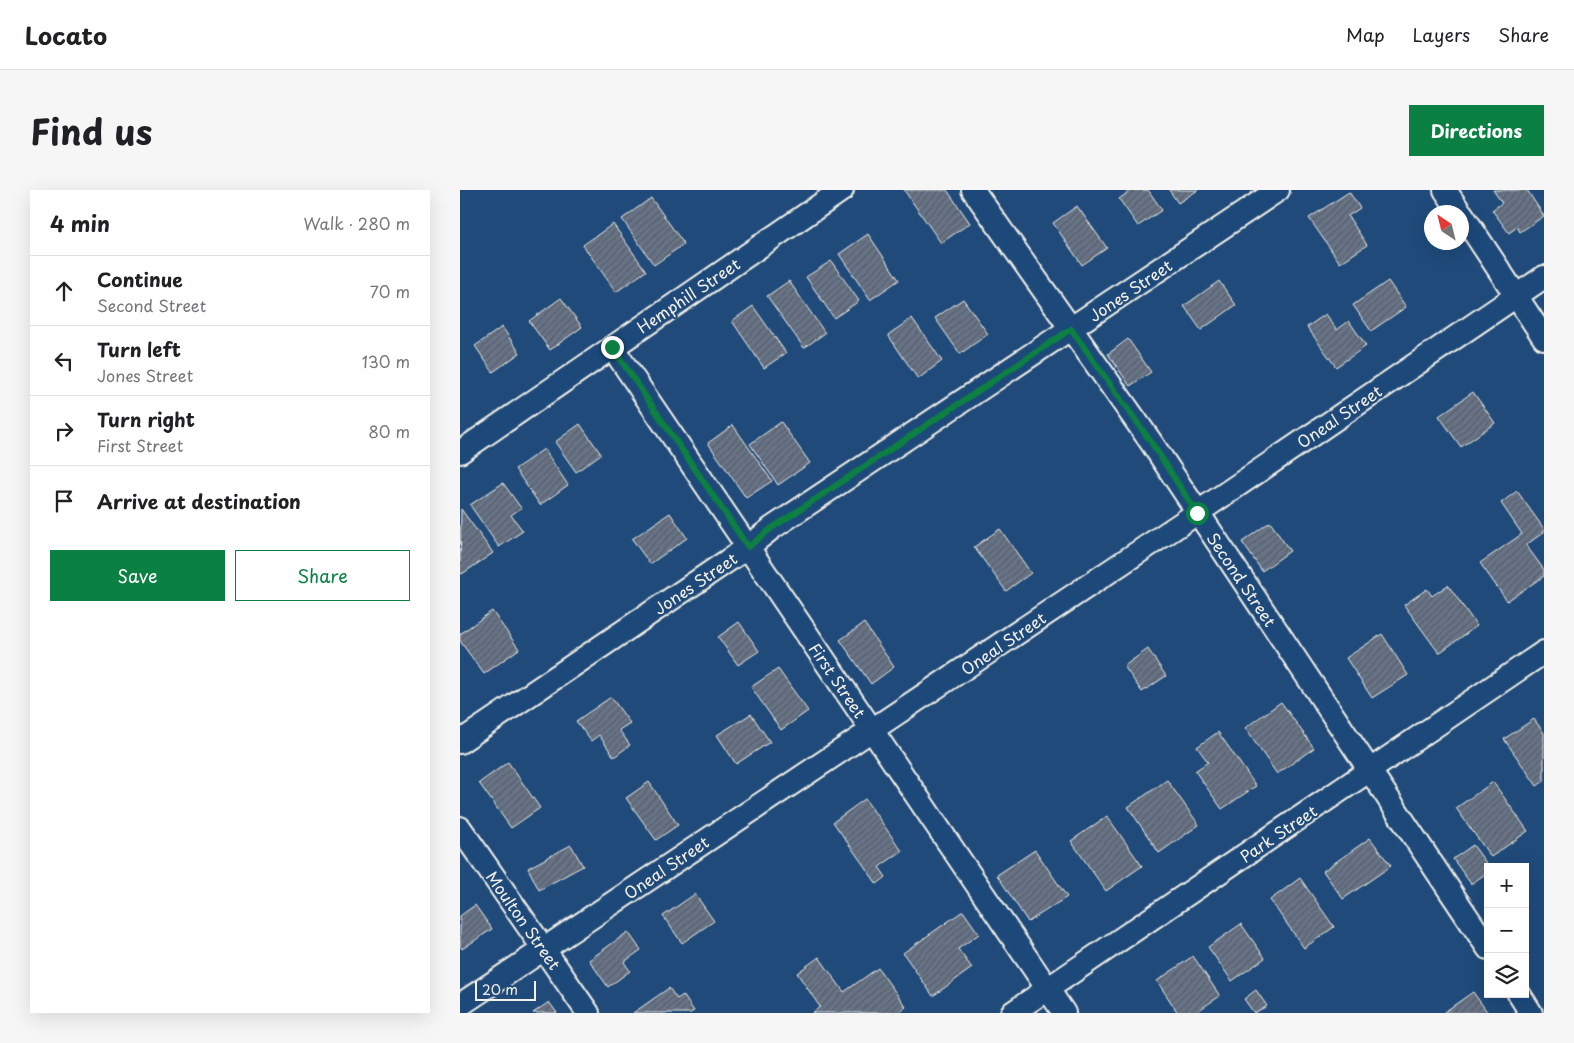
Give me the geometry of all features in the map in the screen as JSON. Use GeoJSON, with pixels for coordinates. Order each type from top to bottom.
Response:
{"type":"FeatureCollection","features":[{"type":"Feature","properties":{"kind":"street","name":"Hemphill Street"},"geometry":{"type":"LineString","coordinates":[[460,452],[842,190]]}},
{"type":"Feature","properties":{"kind":"street","name":"Second Street"},"geometry":{"type":"LineString","coordinates":[[973,190],[1151,442],[1484,942]]}},
{"type":"Feature","properties":{"kind":"street","name":"Jones Street"},"geometry":{"type":"LineString","coordinates":[[460,742],[748,547],[772,528],[1278,190]]}},
{"type":"Feature","properties":{"kind":"street"},"geometry":{"type":"LineString","coordinates":[[1445,190],[1455,205]]}},
{"type":"Feature","properties":{"kind":"street"},"geometry":{"type":"LineString","coordinates":[[1469,225],[1544,338]]}},
{"type":"Feature","properties":{"kind":"street","name":"Oneal Street"},"geometry":{"type":"LineString","coordinates":[[460,1005],[1197,513],[1544,277]]}},
{"type":"Feature","properties":{"kind":"street","name":"First Street"},"geometry":{"type":"LineString","coordinates":[[612,347],[1064,1013]]}},
{"type":"Feature","properties":{"kind":"street","name":"Park Street"},"geometry":{"type":"LineString","coordinates":[[1012,1013],[1544,652]]}},
{"type":"Feature","properties":{"kind":"street","name":"Moulton Street"},"geometry":{"type":"LineString","coordinates":[[460,828],[588,1013]]}},
{"type":"Feature","properties":{"kind":"street"},"geometry":{"type":"LineString","coordinates":[[1522,998],[1531,1013]]}},
{"type":"Feature","properties":{"kind":"building"},"geometry":{"type":"Polygon","coordinates":[[[904,190],[947,190],[970,223],[941,243],[904,190]]]}},
{"type":"Feature","properties":{"kind":"building"},"geometry":{"type":"Polygon","coordinates":[[[1131,190],[1148,190],[1162,210],[1138,226],[1119,199],[1131,190]]]}},
{"type":"Feature","properties":{"kind":"building"},"geometry":{"type":"Polygon","coordinates":[[[1169,190],[1198,190],[1178,203],[1169,190]]]}},
{"type":"Feature","properties":{"kind":"building"},"geometry":{"type":"Polygon","coordinates":[[[1493,190],[1527,190],[1544,216],[1520,232],[1517,227],[1509,233],[1492,210],[1502,203],[1493,190]]]}},
{"type":"Feature","properties":{"kind":"building"},"geometry":{"type":"Polygon","coordinates":[[[1349,192],[1360,208],[1348,216],[1367,245],[1340,263],[1309,218],[1349,192]]]}},
{"type":"Feature","properties":{"kind":"building"},"geometry":{"type":"Polygon","coordinates":[[[651,198],[684,244],[654,265],[622,219],[651,198]]]}},
{"type":"Feature","properties":{"kind":"building"},"geometry":{"type":"Polygon","coordinates":[[[1077,206],[1107,248],[1082,265],[1053,223],[1077,206]]]}},
{"type":"Feature","properties":{"kind":"building"},"geometry":{"type":"Polygon","coordinates":[[[613,224],[646,271],[616,292],[583,245],[613,224]]]}},
{"type":"Feature","properties":{"kind":"building"},"geometry":{"type":"Polygon","coordinates":[[[868,234],[899,280],[870,300],[839,254],[868,234]]]}},
{"type":"Feature","properties":{"kind":"building"},"geometry":{"type":"Polygon","coordinates":[[[831,261],[859,301],[834,318],[806,277],[831,261]]]}},
{"type":"Feature","properties":{"kind":"building"},"geometry":{"type":"Polygon","coordinates":[[[789,281],[825,333],[804,348],[767,296],[789,281]]]}},
{"type":"Feature","properties":{"kind":"building"},"geometry":{"type":"Polygon","coordinates":[[[1219,281],[1236,305],[1201,330],[1184,306],[1219,281]]]}},
{"type":"Feature","properties":{"kind":"building"},"geometry":{"type":"Polygon","coordinates":[[[1388,281],[1406,307],[1371,331],[1353,305],[1388,281]]]}},
{"type":"Feature","properties":{"kind":"building"},"geometry":{"type":"Polygon","coordinates":[[[561,298],[582,327],[550,350],[529,321],[561,298]]]}},
{"type":"Feature","properties":{"kind":"building"},"geometry":{"type":"Polygon","coordinates":[[[963,299],[988,334],[960,354],[935,318],[963,299]]]}},
{"type":"Feature","properties":{"kind":"building"},"geometry":{"type":"Polygon","coordinates":[[[753,306],[786,353],[764,368],[732,321],[753,306]]]}},
{"type":"Feature","properties":{"kind":"building"},"geometry":{"type":"Polygon","coordinates":[[[1326,314],[1337,330],[1349,321],[1366,346],[1336,367],[1307,327],[1326,314]]]}},
{"type":"Feature","properties":{"kind":"building"},"geometry":{"type":"Polygon","coordinates":[[[912,318],[942,361],[918,379],[888,335],[912,318]]]}},
{"type":"Feature","properties":{"kind":"building"},"geometry":{"type":"Polygon","coordinates":[[[502,327],[520,353],[493,372],[475,346],[502,327]]]}},
{"type":"Feature","properties":{"kind":"building"},"geometry":{"type":"Polygon","coordinates":[[[1128,339],[1151,372],[1130,386],[1108,354],[1128,339]]]}},
{"type":"Feature","properties":{"kind":"building"},"geometry":{"type":"Polygon","coordinates":[[[1473,392],[1495,423],[1461,447],[1439,416],[1473,392]]]}},
{"type":"Feature","properties":{"kind":"building"},"geometry":{"type":"Polygon","coordinates":[[[781,422],[810,463],[778,485],[750,444],[781,422]]]}},
{"type":"Feature","properties":{"kind":"building"},"geometry":{"type":"Polygon","coordinates":[[[580,424],[601,454],[576,472],[555,442],[580,424]]]}},
{"type":"Feature","properties":{"kind":"building"},"geometry":{"type":"Polygon","coordinates":[[[733,425],[772,481],[746,498],[708,443],[733,425]]]}},
{"type":"Feature","properties":{"kind":"building"},"geometry":{"type":"Polygon","coordinates":[[[544,449],[568,485],[540,505],[515,469],[544,449]]]}},
{"type":"Feature","properties":{"kind":"building"},"geometry":{"type":"Polygon","coordinates":[[[503,483],[521,508],[511,515],[523,531],[499,547],[470,505],[503,483]]]}},
{"type":"Feature","properties":{"kind":"building"},"geometry":{"type":"Polygon","coordinates":[[[1517,491],[1544,529],[1544,532],[1526,545],[1544,570],[1544,576],[1507,601],[1480,563],[1522,534],[1501,503],[1517,491]]]}},
{"type":"Feature","properties":{"kind":"building"},"geometry":{"type":"Polygon","coordinates":[[[461,509],[493,553],[462,574],[460,571],[461,509]]]}},
{"type":"Feature","properties":{"kind":"building"},"geometry":{"type":"Polygon","coordinates":[[[670,513],[687,538],[650,564],[632,539],[670,513]]]}},
{"type":"Feature","properties":{"kind":"building"},"geometry":{"type":"Polygon","coordinates":[[[1270,522],[1290,551],[1262,571],[1242,542],[1270,522]]]}},
{"type":"Feature","properties":{"kind":"building"},"geometry":{"type":"Polygon","coordinates":[[[1000,529],[1031,573],[1006,591],[974,547],[1000,529]]]}},
{"type":"Feature","properties":{"kind":"building"},"geometry":{"type":"Polygon","coordinates":[[[1448,585],[1477,626],[1439,653],[1404,605],[1427,589],[1432,596],[1448,585]]]}},
{"type":"Feature","properties":{"kind":"building"},"geometry":{"type":"Polygon","coordinates":[[[492,611],[519,649],[484,674],[460,641],[460,634],[492,611]]]}},
{"type":"Feature","properties":{"kind":"building"},"geometry":{"type":"Polygon","coordinates":[[[739,622],[759,651],[738,665],[718,637],[739,622]]]}},
{"type":"Feature","properties":{"kind":"building"},"geometry":{"type":"Polygon","coordinates":[[[864,623],[894,667],[871,684],[840,640],[864,623]]]}},
{"type":"Feature","properties":{"kind":"building"},"geometry":{"type":"Polygon","coordinates":[[[1382,634],[1408,675],[1372,698],[1346,658],[1382,634]]]}},
{"type":"Feature","properties":{"kind":"building"},"geometry":{"type":"Polygon","coordinates":[[[1148,649],[1166,676],[1142,692],[1124,666],[1148,649]]]}},
{"type":"Feature","properties":{"kind":"building"},"geometry":{"type":"Polygon","coordinates":[[[778,669],[808,711],[781,730],[751,687],[778,669]]]}},
{"type":"Feature","properties":{"kind":"building"},"geometry":{"type":"Polygon","coordinates":[[[611,697],[630,723],[619,730],[630,745],[614,757],[599,735],[591,741],[576,721],[611,697]]]}},
{"type":"Feature","properties":{"kind":"building"},"geometry":{"type":"Polygon","coordinates":[[[1281,702],[1314,748],[1277,774],[1245,728],[1281,702]]]}},
{"type":"Feature","properties":{"kind":"building"},"geometry":{"type":"Polygon","coordinates":[[[751,714],[770,742],[736,764],[717,735],[751,714]]]}},
{"type":"Feature","properties":{"kind":"building"},"geometry":{"type":"Polygon","coordinates":[[[1534,719],[1544,733],[1544,781],[1537,786],[1504,739],[1534,719]]]}},
{"type":"Feature","properties":{"kind":"building"},"geometry":{"type":"Polygon","coordinates":[[[1218,732],[1256,786],[1222,809],[1195,771],[1208,762],[1197,747],[1218,732]]]}},
{"type":"Feature","properties":{"kind":"building"},"geometry":{"type":"Polygon","coordinates":[[[508,762],[540,808],[511,828],[479,783],[508,762]]]}},
{"type":"Feature","properties":{"kind":"building"},"geometry":{"type":"Polygon","coordinates":[[[1167,780],[1199,825],[1159,853],[1128,807],[1167,780]]]}},
{"type":"Feature","properties":{"kind":"building"},"geometry":{"type":"Polygon","coordinates":[[[649,782],[678,825],[656,840],[626,798],[649,782]]]}},
{"type":"Feature","properties":{"kind":"building"},"geometry":{"type":"Polygon","coordinates":[[[1493,782],[1528,831],[1491,857],[1456,808],[1493,782]]]}},
{"type":"Feature","properties":{"kind":"building"},"geometry":{"type":"Polygon","coordinates":[[[865,799],[902,851],[879,867],[886,877],[877,884],[833,822],[865,799]]]}},
{"type":"Feature","properties":{"kind":"building"},"geometry":{"type":"Polygon","coordinates":[[[1107,816],[1142,866],[1106,891],[1071,841],[1107,816]]]}},
{"type":"Feature","properties":{"kind":"building"},"geometry":{"type":"Polygon","coordinates":[[[1370,838],[1391,866],[1343,899],[1323,871],[1370,838]]]}},
{"type":"Feature","properties":{"kind":"building"},"geometry":{"type":"Polygon","coordinates":[[[571,845],[583,866],[539,890],[528,868],[571,845]]]}},
{"type":"Feature","properties":{"kind":"building"},"geometry":{"type":"Polygon","coordinates":[[[1473,845],[1486,863],[1484,863],[1484,875],[1471,884],[1453,859],[1473,845]]]}},
{"type":"Feature","properties":{"kind":"building"},"geometry":{"type":"Polygon","coordinates":[[[1035,850],[1067,897],[1028,922],[997,875],[1035,850]]]}},
{"type":"Feature","properties":{"kind":"building"},"geometry":{"type":"Polygon","coordinates":[[[1300,878],[1334,927],[1304,948],[1270,900],[1300,878]]]}},
{"type":"Feature","properties":{"kind":"building"},"geometry":{"type":"Polygon","coordinates":[[[695,894],[714,921],[682,943],[663,916],[695,894]]]}},
{"type":"Feature","properties":{"kind":"building"},"geometry":{"type":"Polygon","coordinates":[[[475,905],[492,929],[462,949],[460,946],[460,916],[475,905]]]}},
{"type":"Feature","properties":{"kind":"building"},"geometry":{"type":"Polygon","coordinates":[[[963,911],[979,934],[958,949],[972,968],[933,996],[903,953],[963,911]]]}},
{"type":"Feature","properties":{"kind":"building"},"geometry":{"type":"Polygon","coordinates":[[[1241,924],[1265,958],[1232,981],[1208,947],[1241,924]]]}},
{"type":"Feature","properties":{"kind":"building"},"geometry":{"type":"Polygon","coordinates":[[[628,932],[641,950],[624,962],[630,971],[608,987],[589,960],[628,932]]]}},
{"type":"Feature","properties":{"kind":"building"},"geometry":{"type":"Polygon","coordinates":[[[1193,956],[1220,996],[1199,1010],[1201,1013],[1178,1013],[1157,981],[1193,956]]]}},
{"type":"Feature","properties":{"kind":"building"},"geometry":{"type":"Polygon","coordinates":[[[819,957],[844,992],[878,968],[906,1007],[897,1013],[812,1013],[820,1007],[797,973],[819,957]]]}},
{"type":"Feature","properties":{"kind":"building"},"geometry":{"type":"Polygon","coordinates":[[[669,988],[677,999],[683,995],[694,1011],[690,1013],[633,1013],[669,988]]]}},
{"type":"Feature","properties":{"kind":"building"},"geometry":{"type":"Polygon","coordinates":[[[1256,990],[1267,1006],[1254,1013],[1244,999],[1256,990]]]}},
{"type":"Feature","properties":{"kind":"building"},"geometry":{"type":"Polygon","coordinates":[[[1473,992],[1488,1013],[1443,1013],[1473,992]]]}},
{"type":"Feature","properties":{"kind":"building"},"geometry":{"type":"Polygon","coordinates":[[[549,1002],[557,1013],[533,1013],[549,1002]]]}},
{"type":"Feature","properties":{"kind":"route"},"geometry":{"type":"LineString","coordinates":[[612,347],[748,547],[772,528],[1071,329],[1151,442],[1197,513]]}}]}
